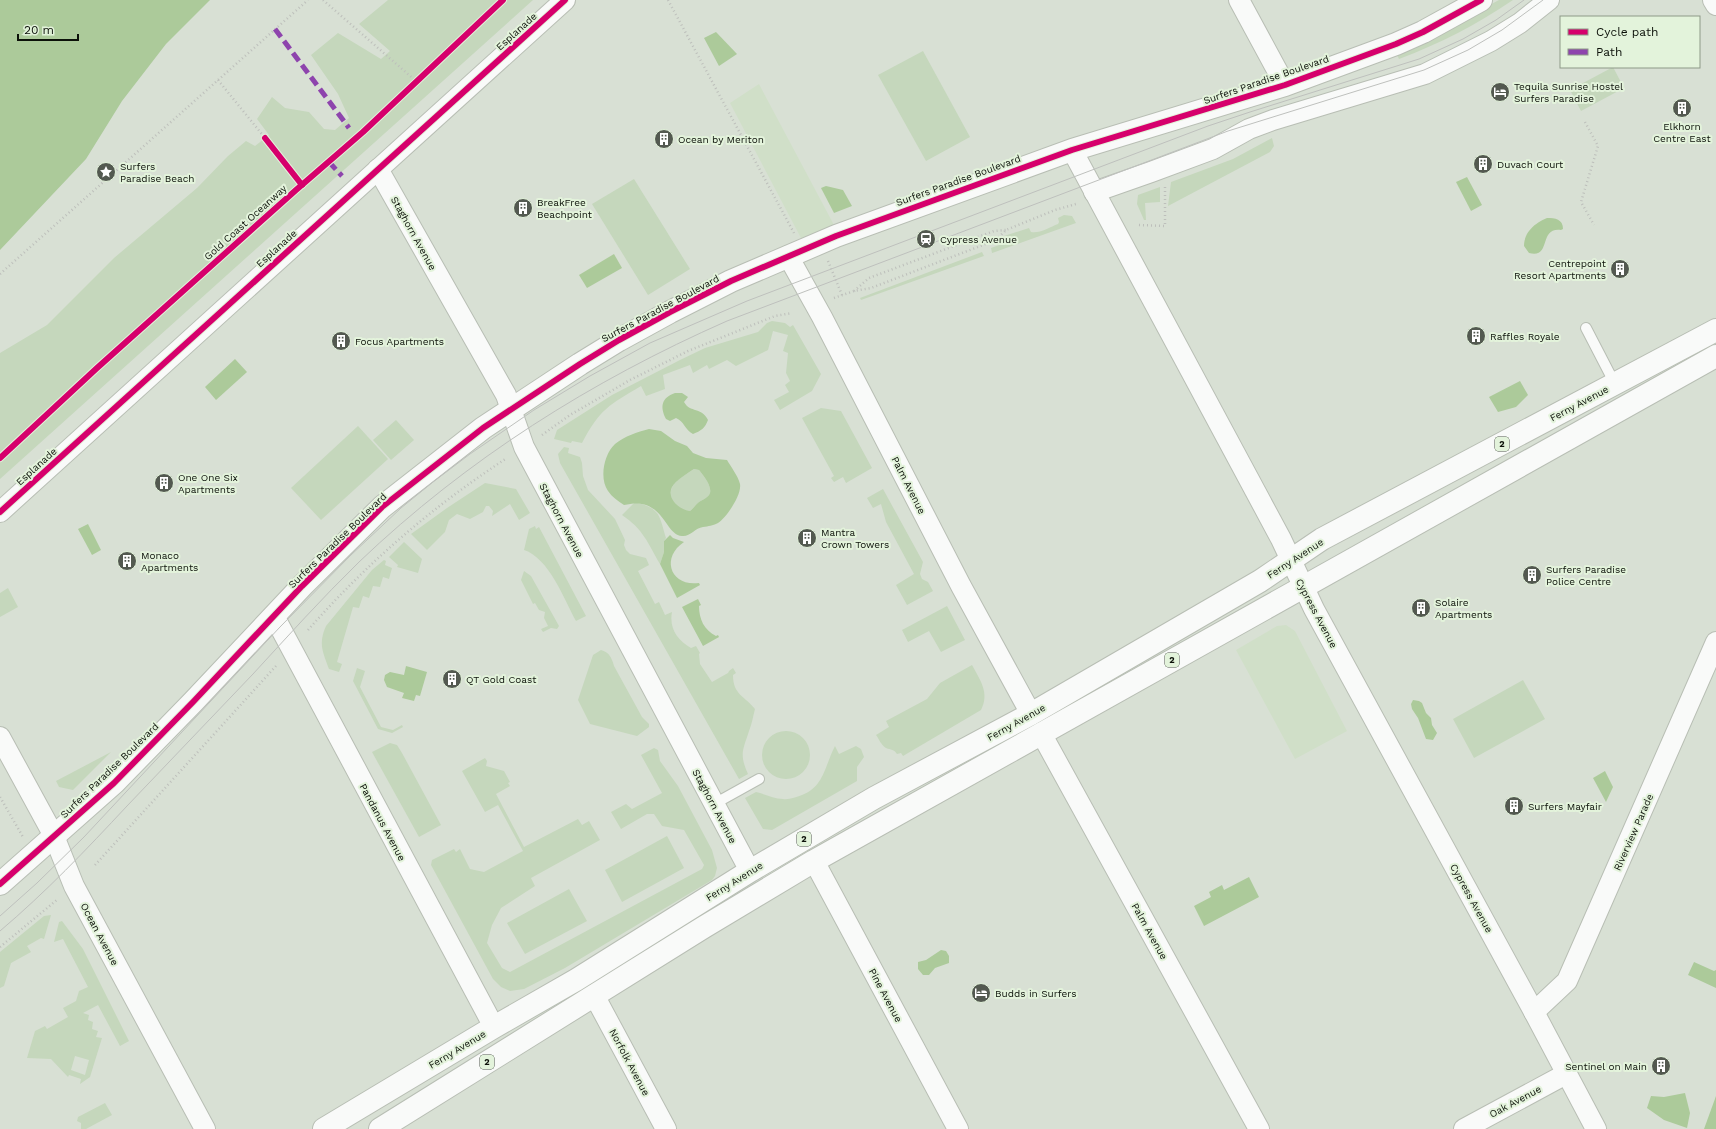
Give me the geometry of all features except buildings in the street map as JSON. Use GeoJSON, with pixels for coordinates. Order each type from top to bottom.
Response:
{"type":"FeatureCollection","features":[{"type":"Feature","properties":{"kind":"main road","name":"Surfers Paradise Boulevard"},"geometry":{"type":"LineString","coordinates":[[0,884],[114,783],[274,616],[382,507],[469,439],[512,408],[580,364],[670,312],[731,281],[836,236],[1072,150],[1285,85],[1396,44],[1423,32],[1481,0]]}},
{"type":"Feature","properties":{"kind":"main road","name":"Ferny Avenue"},"geometry":{"type":"LineString","coordinates":[[380,1129],[594,995],[1036,723],[1260,581],[1322,539],[1716,330]]}},
{"type":"Feature","properties":{"kind":"main road","name":"Ferny Avenue"},"geometry":{"type":"LineString","coordinates":[[324,1129],[494,1027],[576,980],[750,871],[874,798],[1036,723],[1302,587],[1716,356]]}},
{"type":"Feature","properties":{"kind":"street","name":"Esplanade"},"geometry":{"type":"LineString","coordinates":[[0,512],[565,0]]}},
{"type":"Feature","properties":{"kind":"street"},"geometry":{"type":"LineString","coordinates":[[1239,0],[1285,85]]}},
{"type":"Feature","properties":{"kind":"street"},"geometry":{"type":"LineString","coordinates":[[1094,192],[1213,148],[1249,129],[1273,120],[1425,74],[1491,41],[1520,23],[1549,0]]}},
{"type":"Feature","properties":{"kind":"street"},"geometry":{"type":"LineString","coordinates":[[1713,0],[1716,5]]}},
{"type":"Feature","properties":{"kind":"street","name":"Cypress Avenue"},"geometry":{"type":"LineString","coordinates":[[1072,150],[1281,539],[1302,587],[1534,1012],[1596,1129]]}},
{"type":"Feature","properties":{"kind":"street","name":"Staghorn Avenue"},"geometry":{"type":"LineString","coordinates":[[378,169],[506,395],[512,408],[521,440],[527,453],[750,871]]}},
{"type":"Feature","properties":{"kind":"street","name":"Palm Avenue"},"geometry":{"type":"LineString","coordinates":[[788,256],[822,317],[962,586],[1259,1129]]}},
{"type":"Feature","properties":{"kind":"street","name":"Pandanus Avenue"},"geometry":{"type":"LineString","coordinates":[[274,616],[494,1027]]}},
{"type":"Feature","properties":{"kind":"street","name":"Riverview Parade"},"geometry":{"type":"LineString","coordinates":[[1534,1012],[1568,981],[1716,642]]}},
{"type":"Feature","properties":{"kind":"street","name":"Ocean Avenue"},"geometry":{"type":"LineString","coordinates":[[0,737],[54,836],[74,886],[205,1129]]}},
{"type":"Feature","properties":{"kind":"street","name":"Pine Avenue"},"geometry":{"type":"LineString","coordinates":[[814,861],[958,1129]]}},
{"type":"Feature","properties":{"kind":"street","name":"Norfolk Avenue"},"geometry":{"type":"LineString","coordinates":[[594,995],[666,1129]]}},
{"type":"Feature","properties":{"kind":"street","name":"Oak Avenue"},"geometry":{"type":"LineString","coordinates":[[1464,1129],[1566,1074]]}},
{"type":"Feature","properties":{"kind":"lane"},"geometry":{"type":"LineString","coordinates":[[1586,328],[1615,384]]}},
{"type":"Feature","properties":{"kind":"lane"},"geometry":{"type":"LineString","coordinates":[[714,804],[759,779]]}},
{"type":"Feature","properties":{"kind":"path"},"geometry":{"type":"LineString","coordinates":[[0,274],[308,0]]}},
{"type":"Feature","properties":{"kind":"path"},"geometry":{"type":"LineString","coordinates":[[323,0],[417,82]]}},
{"type":"Feature","properties":{"kind":"path"},"geometry":{"type":"LineString","coordinates":[[668,0],[795,234]]}},
{"type":"Feature","properties":{"kind":"path"},"geometry":{"type":"LineString","coordinates":[[412,87],[422,77]]}},
{"type":"Feature","properties":{"kind":"path"},"geometry":{"type":"LineString","coordinates":[[218,80],[265,138]]}},
{"type":"Feature","properties":{"kind":"path"},"geometry":{"type":"LineString","coordinates":[[1585,122],[1598,146],[1581,202],[1594,225]]}},
{"type":"Feature","properties":{"kind":"path"},"geometry":{"type":"LineString","coordinates":[[1139,226],[1165,226],[1166,180]]}},
{"type":"Feature","properties":{"kind":"path"},"geometry":{"type":"LineString","coordinates":[[854,291],[868,278],[994,231],[1006,230],[1055,210],[1076,204]]}},
{"type":"Feature","properties":{"kind":"path"},"geometry":{"type":"LineString","coordinates":[[833,298],[854,291],[871,288],[996,240],[1006,230]]}},
{"type":"Feature","properties":{"kind":"path"},"geometry":{"type":"LineString","coordinates":[[826,259],[842,296]]}},
{"type":"Feature","properties":{"kind":"path"},"geometry":{"type":"LineString","coordinates":[[542,435],[570,415],[630,380],[688,351],[776,316],[792,313]]}},
{"type":"Feature","properties":{"kind":"path"},"geometry":{"type":"LineString","coordinates":[[308,630],[364,570],[413,527],[509,457]]}},
{"type":"Feature","properties":{"kind":"path"},"geometry":{"type":"LineString","coordinates":[[95,865],[276,666]]}},
{"type":"Feature","properties":{"kind":"path"},"geometry":{"type":"LineString","coordinates":[[0,797],[23,838],[22,842]]}},
{"type":"Feature","properties":{"kind":"path"},"geometry":{"type":"LineString","coordinates":[[0,947],[61,897]]}},
{"type":"Feature","properties":{"kind":"shaded area"},"geometry":{"type":"Polygon","coordinates":[[[0,0],[210,0],[166,44],[122,101],[86,159],[0,250],[0,0]]]}},
{"type":"Feature","properties":{"kind":"shaded area"},"geometry":{"type":"Polygon","coordinates":[[[388,0],[533,0],[0,479],[0,353],[47,325],[114,258],[197,188],[228,156],[246,141],[255,146],[269,135],[257,119],[272,97],[285,108],[309,112],[324,129],[335,130],[349,118],[338,94],[311,55],[338,33],[381,59],[390,51],[359,24],[388,0]]]}},
{"type":"Feature","properties":{"kind":"shaded area"},"geometry":{"type":"Polygon","coordinates":[[[1499,0],[1513,0],[1458,33],[1399,59],[1397,55],[1499,0]]]}},
{"type":"Feature","properties":{"kind":"shaded area"},"geometry":{"type":"Polygon","coordinates":[[[716,32],[737,54],[719,66],[704,38],[716,32]]]}},
{"type":"Feature","properties":{"kind":"shaded area"},"geometry":{"type":"Polygon","coordinates":[[[923,51],[970,137],[926,161],[878,75],[923,51]]]}},
{"type":"Feature","properties":{"kind":"shaded area"},"geometry":{"type":"Polygon","coordinates":[[[1611,68],[1614,68],[1624,88],[1581,111],[1570,90],[1611,68]]]}},
{"type":"Feature","properties":{"kind":"shaded area"},"geometry":{"type":"Polygon","coordinates":[[[759,84],[834,225],[802,240],[730,103],[759,84]]]}},
{"type":"Feature","properties":{"kind":"shaded area"},"geometry":{"type":"Polygon","coordinates":[[[1272,138],[1274,146],[1270,152],[1168,206],[1171,182],[1233,159],[1272,138]]]}},
{"type":"Feature","properties":{"kind":"shaded area"},"geometry":{"type":"Polygon","coordinates":[[[1467,177],[1482,205],[1471,211],[1456,182],[1467,177]]]}},
{"type":"Feature","properties":{"kind":"shaded area"},"geometry":{"type":"Polygon","coordinates":[[[634,179],[690,269],[648,295],[592,204],[634,179]]]}},
{"type":"Feature","properties":{"kind":"shaded area"},"geometry":{"type":"Polygon","coordinates":[[[826,186],[843,190],[852,206],[834,213],[821,188],[826,186]]]}},
{"type":"Feature","properties":{"kind":"shaded area"},"geometry":{"type":"Polygon","coordinates":[[[1160,187],[1160,202],[1145,203],[1146,220],[1144,220],[1137,204],[1138,195],[1160,187]]]}},
{"type":"Feature","properties":{"kind":"shaded area"},"geometry":{"type":"Polygon","coordinates":[[[1064,215],[1072,216],[1076,223],[987,255],[992,253],[991,248],[1002,244],[1005,239],[1004,236],[1029,228],[1031,232],[1041,231],[1058,224],[1058,218],[1064,215]]]}},
{"type":"Feature","properties":{"kind":"shaded area"},"geometry":{"type":"Polygon","coordinates":[[[1547,218],[1560,221],[1563,229],[1554,230],[1550,233],[1540,252],[1536,254],[1529,253],[1524,246],[1524,241],[1528,232],[1534,225],[1547,218]]]}},
{"type":"Feature","properties":{"kind":"shaded area"},"geometry":{"type":"Polygon","coordinates":[[[982,252],[984,256],[861,300],[860,298],[982,252]]]}},
{"type":"Feature","properties":{"kind":"shaded area"},"geometry":{"type":"Polygon","coordinates":[[[614,254],[622,268],[587,288],[579,275],[614,254]]]}},
{"type":"Feature","properties":{"kind":"shaded area"},"geometry":{"type":"Polygon","coordinates":[[[772,321],[785,323],[790,327],[793,325],[821,374],[812,391],[780,410],[774,400],[789,392],[785,385],[790,381],[786,373],[788,353],[783,351],[788,335],[773,331],[768,350],[736,366],[727,360],[709,369],[707,365],[693,373],[690,365],[663,375],[665,389],[646,396],[641,386],[606,409],[594,422],[582,443],[572,441],[571,443],[554,439],[557,430],[612,395],[705,348],[758,332],[767,323],[772,321]]]}},
{"type":"Feature","properties":{"kind":"shaded area"},"geometry":{"type":"Polygon","coordinates":[[[235,359],[247,372],[216,400],[205,387],[235,359]]]}},
{"type":"Feature","properties":{"kind":"shaded area"},"geometry":{"type":"Polygon","coordinates":[[[1520,381],[1528,395],[1516,407],[1498,412],[1489,397],[1520,381]]]}},
{"type":"Feature","properties":{"kind":"shaded area"},"geometry":{"type":"Polygon","coordinates":[[[675,393],[682,393],[688,397],[684,402],[689,408],[703,413],[708,420],[704,427],[693,434],[679,419],[676,418],[670,421],[666,419],[663,411],[664,400],[675,393]]]}},
{"type":"Feature","properties":{"kind":"shaded area"},"geometry":{"type":"Polygon","coordinates":[[[821,408],[841,411],[872,468],[846,483],[843,477],[834,482],[831,478],[834,476],[802,418],[821,408]]]}},
{"type":"Feature","properties":{"kind":"shaded area"},"geometry":{"type":"Polygon","coordinates":[[[396,420],[414,440],[391,460],[373,440],[396,420]]]}},
{"type":"Feature","properties":{"kind":"shaded area"},"geometry":{"type":"Polygon","coordinates":[[[358,426],[388,459],[321,520],[291,488],[358,426]]]}},
{"type":"Feature","properties":{"kind":"shaded area"},"geometry":{"type":"Polygon","coordinates":[[[649,429],[661,431],[675,441],[687,446],[693,453],[706,458],[727,460],[738,478],[740,489],[733,506],[718,523],[700,528],[688,535],[682,536],[676,534],[655,510],[647,505],[637,503],[624,505],[615,499],[610,493],[605,486],[603,473],[611,448],[619,441],[631,435],[649,429]],[[694,469],[680,478],[672,487],[671,496],[673,500],[685,510],[690,511],[708,496],[710,492],[709,485],[699,470],[694,469]]]}},
{"type":"Feature","properties":{"kind":"shaded area"},"geometry":{"type":"Polygon","coordinates":[[[564,447],[569,448],[568,453],[580,457],[583,476],[588,490],[615,519],[625,540],[624,545],[626,550],[630,554],[646,558],[649,565],[638,571],[655,604],[659,602],[665,615],[672,612],[671,618],[675,633],[686,645],[691,648],[696,646],[700,653],[700,664],[712,682],[728,673],[733,668],[736,673],[733,675],[737,691],[755,709],[743,752],[745,767],[748,774],[739,779],[560,463],[558,454],[564,447]]]}},
{"type":"Feature","properties":{"kind":"shaded area"},"geometry":{"type":"Polygon","coordinates":[[[694,469],[699,470],[705,478],[709,485],[710,492],[708,496],[690,511],[677,506],[673,502],[671,494],[677,481],[694,469]]]}},
{"type":"Feature","properties":{"kind":"shaded area"},"geometry":{"type":"Polygon","coordinates":[[[485,483],[516,489],[530,513],[519,520],[510,504],[492,516],[493,511],[489,506],[486,506],[483,512],[470,519],[457,514],[449,520],[445,532],[427,550],[411,534],[447,508],[485,483]]]}},
{"type":"Feature","properties":{"kind":"shaded area"},"geometry":{"type":"Polygon","coordinates":[[[883,489],[923,562],[920,574],[922,579],[928,582],[933,591],[907,605],[896,585],[914,574],[886,522],[881,504],[873,508],[867,498],[883,489]]]}},
{"type":"Feature","properties":{"kind":"shaded area"},"geometry":{"type":"Polygon","coordinates":[[[635,502],[650,507],[658,514],[660,518],[666,538],[664,541],[664,552],[660,564],[640,531],[622,515],[635,502]]]}},
{"type":"Feature","properties":{"kind":"shaded area"},"geometry":{"type":"Polygon","coordinates":[[[88,524],[101,550],[92,555],[78,529],[88,524]]]}},
{"type":"Feature","properties":{"kind":"shaded area"},"geometry":{"type":"Polygon","coordinates":[[[535,526],[536,529],[539,527],[586,616],[576,621],[555,580],[548,570],[533,554],[524,550],[529,529],[535,526]]]}},
{"type":"Feature","properties":{"kind":"shaded area"},"geometry":{"type":"Polygon","coordinates":[[[670,535],[673,538],[684,542],[672,556],[672,570],[681,581],[699,583],[700,585],[677,598],[660,564],[664,552],[664,541],[670,535]]]}},
{"type":"Feature","properties":{"kind":"shaded area"},"geometry":{"type":"Polygon","coordinates":[[[404,542],[422,559],[418,573],[397,567],[398,565],[389,557],[404,542]]]}},
{"type":"Feature","properties":{"kind":"shaded area"},"geometry":{"type":"Polygon","coordinates":[[[384,560],[386,561],[385,565],[392,568],[389,579],[383,577],[380,587],[373,586],[369,598],[363,596],[359,608],[353,607],[337,662],[342,664],[339,672],[329,669],[322,648],[322,638],[326,626],[372,570],[384,560]]]}},
{"type":"Feature","properties":{"kind":"shaded area"},"geometry":{"type":"Polygon","coordinates":[[[524,571],[531,576],[559,626],[557,629],[551,628],[543,632],[541,629],[548,626],[544,618],[545,612],[539,610],[535,603],[533,604],[521,580],[524,571]]]}},
{"type":"Feature","properties":{"kind":"shaded area"},"geometry":{"type":"Polygon","coordinates":[[[8,588],[18,607],[0,617],[0,593],[8,588]]]}},
{"type":"Feature","properties":{"kind":"shaded area"},"geometry":{"type":"Polygon","coordinates":[[[698,599],[701,605],[699,606],[699,611],[703,624],[708,631],[716,636],[718,635],[719,637],[703,646],[682,607],[698,599]]]}},
{"type":"Feature","properties":{"kind":"shaded area"},"geometry":{"type":"Polygon","coordinates":[[[947,606],[965,640],[941,652],[929,631],[908,642],[902,630],[947,606]]]}},
{"type":"Feature","properties":{"kind":"shaded area"},"geometry":{"type":"Polygon","coordinates":[[[1286,625],[1295,631],[1347,731],[1295,759],[1236,650],[1277,626],[1286,625]]]}},
{"type":"Feature","properties":{"kind":"shaded area"},"geometry":{"type":"Polygon","coordinates":[[[601,650],[610,656],[642,717],[649,724],[649,727],[637,736],[590,724],[578,700],[593,655],[601,650]]]}},
{"type":"Feature","properties":{"kind":"shaded area"},"geometry":{"type":"Polygon","coordinates":[[[972,665],[981,681],[984,692],[984,704],[981,710],[903,756],[901,753],[897,754],[894,750],[886,748],[883,745],[876,735],[889,727],[886,721],[927,699],[940,683],[972,665]]]}},
{"type":"Feature","properties":{"kind":"shaded area"},"geometry":{"type":"Polygon","coordinates":[[[406,666],[427,672],[420,696],[416,695],[414,701],[402,698],[404,693],[387,687],[384,680],[385,675],[390,672],[404,675],[406,666]]]}},
{"type":"Feature","properties":{"kind":"shaded area"},"geometry":{"type":"Polygon","coordinates":[[[357,668],[365,671],[360,687],[381,727],[393,730],[402,725],[403,727],[392,733],[378,729],[353,681],[357,668]]]}},
{"type":"Feature","properties":{"kind":"shaded area"},"geometry":{"type":"Polygon","coordinates":[[[1523,680],[1545,719],[1474,758],[1453,719],[1523,680]]]}},
{"type":"Feature","properties":{"kind":"shaded area"},"geometry":{"type":"Polygon","coordinates":[[[1413,700],[1422,703],[1426,713],[1431,718],[1432,725],[1437,733],[1433,740],[1426,739],[1418,718],[1412,709],[1411,704],[1413,700]]]}},
{"type":"Feature","properties":{"kind":"shaded area"},"geometry":{"type":"Polygon","coordinates":[[[781,731],[791,731],[803,738],[810,750],[810,760],[803,772],[791,779],[781,779],[773,775],[766,768],[762,760],[762,750],[766,742],[773,735],[781,731]]]}},
{"type":"Feature","properties":{"kind":"shaded area"},"geometry":{"type":"Polygon","coordinates":[[[390,743],[397,745],[402,753],[441,825],[419,837],[372,752],[390,743]]]}},
{"type":"Feature","properties":{"kind":"shaded area"},"geometry":{"type":"Polygon","coordinates":[[[835,746],[839,754],[856,746],[861,749],[864,757],[857,767],[857,781],[772,830],[763,829],[745,798],[756,792],[780,799],[788,799],[802,795],[809,791],[815,787],[823,775],[835,746]]]}},
{"type":"Feature","properties":{"kind":"shaded area"},"geometry":{"type":"Polygon","coordinates":[[[654,748],[658,750],[660,761],[678,786],[712,850],[717,868],[715,876],[712,880],[565,968],[524,989],[510,991],[501,987],[493,979],[431,865],[432,860],[454,849],[456,852],[460,849],[470,869],[484,872],[523,851],[498,805],[485,812],[462,771],[485,758],[487,761],[486,766],[504,771],[510,782],[508,783],[510,786],[496,794],[524,847],[578,819],[582,825],[589,821],[600,840],[531,878],[535,886],[501,908],[492,925],[487,943],[502,968],[510,972],[702,869],[704,865],[684,830],[662,826],[654,814],[647,814],[621,829],[611,812],[626,804],[632,809],[662,793],[641,755],[654,748]]]}},
{"type":"Feature","properties":{"kind":"shaded area"},"geometry":{"type":"Polygon","coordinates":[[[111,752],[73,790],[59,787],[56,781],[111,752]]]}},
{"type":"Feature","properties":{"kind":"shaded area"},"geometry":{"type":"Polygon","coordinates":[[[1605,771],[1613,787],[1606,802],[1593,778],[1605,771]]]}},
{"type":"Feature","properties":{"kind":"shaded area"},"geometry":{"type":"Polygon","coordinates":[[[667,836],[684,868],[622,902],[605,870],[667,836]]]}},
{"type":"Feature","properties":{"kind":"shaded area"},"geometry":{"type":"Polygon","coordinates":[[[1249,877],[1259,897],[1204,926],[1194,906],[1211,897],[1209,892],[1222,885],[1224,890],[1249,877]]]}},
{"type":"Feature","properties":{"kind":"shaded area"},"geometry":{"type":"Polygon","coordinates":[[[569,889],[587,921],[525,954],[507,923],[569,889]]]}},
{"type":"Feature","properties":{"kind":"shaded area"},"geometry":{"type":"Polygon","coordinates":[[[51,915],[44,939],[41,938],[27,946],[31,952],[11,963],[4,986],[0,988],[0,952],[44,916],[51,915]]]}},
{"type":"Feature","properties":{"kind":"shaded area"},"geometry":{"type":"Polygon","coordinates":[[[62,921],[83,949],[129,1041],[120,1046],[98,1005],[83,1013],[89,1015],[88,1020],[93,1022],[92,1029],[98,1031],[96,1037],[102,1038],[90,1077],[80,1084],[81,1079],[69,1075],[68,1077],[51,1059],[27,1058],[35,1031],[45,1026],[47,1029],[68,1017],[63,1008],[76,1001],[79,991],[88,987],[63,939],[54,942],[59,922],[62,921]],[[75,1056],[71,1070],[85,1075],[89,1060],[75,1056]]]}},
{"type":"Feature","properties":{"kind":"shaded area"},"geometry":{"type":"Polygon","coordinates":[[[941,950],[946,951],[949,956],[949,963],[935,968],[929,975],[923,975],[918,969],[918,962],[926,960],[941,950]]]}},
{"type":"Feature","properties":{"kind":"shaded area"},"geometry":{"type":"Polygon","coordinates":[[[1694,962],[1714,971],[1716,970],[1716,988],[1688,975],[1694,962]]]}},
{"type":"Feature","properties":{"kind":"shaded area"},"geometry":{"type":"Polygon","coordinates":[[[1685,1093],[1690,1113],[1687,1128],[1664,1120],[1647,1108],[1651,1096],[1664,1097],[1685,1093]]]}},
{"type":"Feature","properties":{"kind":"shaded area"},"geometry":{"type":"Polygon","coordinates":[[[1716,1096],[1716,1129],[1704,1129],[1716,1096]]]}},
{"type":"Feature","properties":{"kind":"shaded area"},"geometry":{"type":"Polygon","coordinates":[[[105,1103],[112,1115],[86,1129],[81,1129],[81,1123],[77,1121],[78,1117],[105,1103]]]}},
{"type":"Feature","properties":{"kind":"tram line"},"geometry":{"type":"LineString","coordinates":[[0,916],[37,883],[84,837],[280,627],[351,555],[401,508],[470,454],[534,410],[590,376],[650,343],[747,301],[1208,126],[1419,59],[1463,39],[1496,20],[1524,0]]}},
{"type":"Feature","properties":{"kind":"tram line"},"geometry":{"type":"LineString","coordinates":[[0,931],[50,886],[81,855],[253,674],[318,603],[359,562],[443,489],[532,425],[579,396],[627,369],[727,321],[1228,131],[1424,70],[1468,50],[1502,30],[1543,0]]}},
{"type":"Feature","properties":{"kind":"marked path"},"geometry":{"type":"LineString","coordinates":[[275,29],[349,128]]}},
{"type":"Feature","properties":{"kind":"marked path"},"geometry":{"type":"LineString","coordinates":[[329,162],[342,176]]}},
{"type":"Feature","properties":{"kind":"cycle path","name":"Gold Coast Oceanway"},"geometry":{"type":"LineString","coordinates":[[0,458],[97,368],[363,132],[503,0]]}},
{"type":"Feature","properties":{"kind":"cycle path"},"geometry":{"type":"LineString","coordinates":[[0,512],[565,0]]}},
{"type":"Feature","properties":{"kind":"cycle path"},"geometry":{"type":"LineString","coordinates":[[0,884],[114,783],[193,702],[302,586],[382,507],[483,428],[619,340],[731,281],[836,236],[1072,150],[1285,85],[1396,44],[1423,32],[1481,0]]}},
{"type":"Feature","properties":{"kind":"cycle path"},"geometry":{"type":"LineString","coordinates":[[265,138],[302,185]]}},
{"type":"Feature","properties":{"kind":"place","name":"Tequila Sunrise Hostel Surfers Paradise"},"geometry":{"type":"Point","coordinates":[1500,92]}},
{"type":"Feature","properties":{"kind":"place","name":"Elkhorn Centre East"},"geometry":{"type":"Point","coordinates":[1682,108]}},
{"type":"Feature","properties":{"kind":"place","name":"Ocean by Meriton"},"geometry":{"type":"Point","coordinates":[664,139]}},
{"type":"Feature","properties":{"kind":"place","name":"Duvach Court"},"geometry":{"type":"Point","coordinates":[1483,164]}},
{"type":"Feature","properties":{"kind":"place","name":"Surfers Paradise Beach"},"geometry":{"type":"Point","coordinates":[106,172]}},
{"type":"Feature","properties":{"kind":"place","name":"BreakFree Beachpoint"},"geometry":{"type":"Point","coordinates":[523,208]}},
{"type":"Feature","properties":{"kind":"place","name":"Cypress Avenue"},"geometry":{"type":"Point","coordinates":[926,239]}},
{"type":"Feature","properties":{"kind":"place","name":"Centrepoint Resort Apartments"},"geometry":{"type":"Point","coordinates":[1620,269]}},
{"type":"Feature","properties":{"kind":"place","name":"Raffles Royale"},"geometry":{"type":"Point","coordinates":[1476,336]}},
{"type":"Feature","properties":{"kind":"place","name":"Focus Apartments"},"geometry":{"type":"Point","coordinates":[341,341]}},
{"type":"Feature","properties":{"kind":"place","name":"One One Six Apartments"},"geometry":{"type":"Point","coordinates":[164,483]}},
{"type":"Feature","properties":{"kind":"place","name":"Mantra Crown Towers"},"geometry":{"type":"Point","coordinates":[807,538]}},
{"type":"Feature","properties":{"kind":"place","name":"Monaco Apartments"},"geometry":{"type":"Point","coordinates":[127,561]}},
{"type":"Feature","properties":{"kind":"place","name":"Surfers Paradise Police Centre"},"geometry":{"type":"Point","coordinates":[1532,575]}},
{"type":"Feature","properties":{"kind":"place","name":"Solaire Apartments"},"geometry":{"type":"Point","coordinates":[1421,608]}},
{"type":"Feature","properties":{"kind":"place","name":"QT Gold Coast"},"geometry":{"type":"Point","coordinates":[452,679]}},
{"type":"Feature","properties":{"kind":"place","name":"Surfers Mayfair"},"geometry":{"type":"Point","coordinates":[1514,806]}},
{"type":"Feature","properties":{"kind":"place","name":"Budds in Surfers"},"geometry":{"type":"Point","coordinates":[981,993]}},
{"type":"Feature","properties":{"kind":"place","name":"Sentinel on Main"},"geometry":{"type":"Point","coordinates":[1661,1066]}}]}
